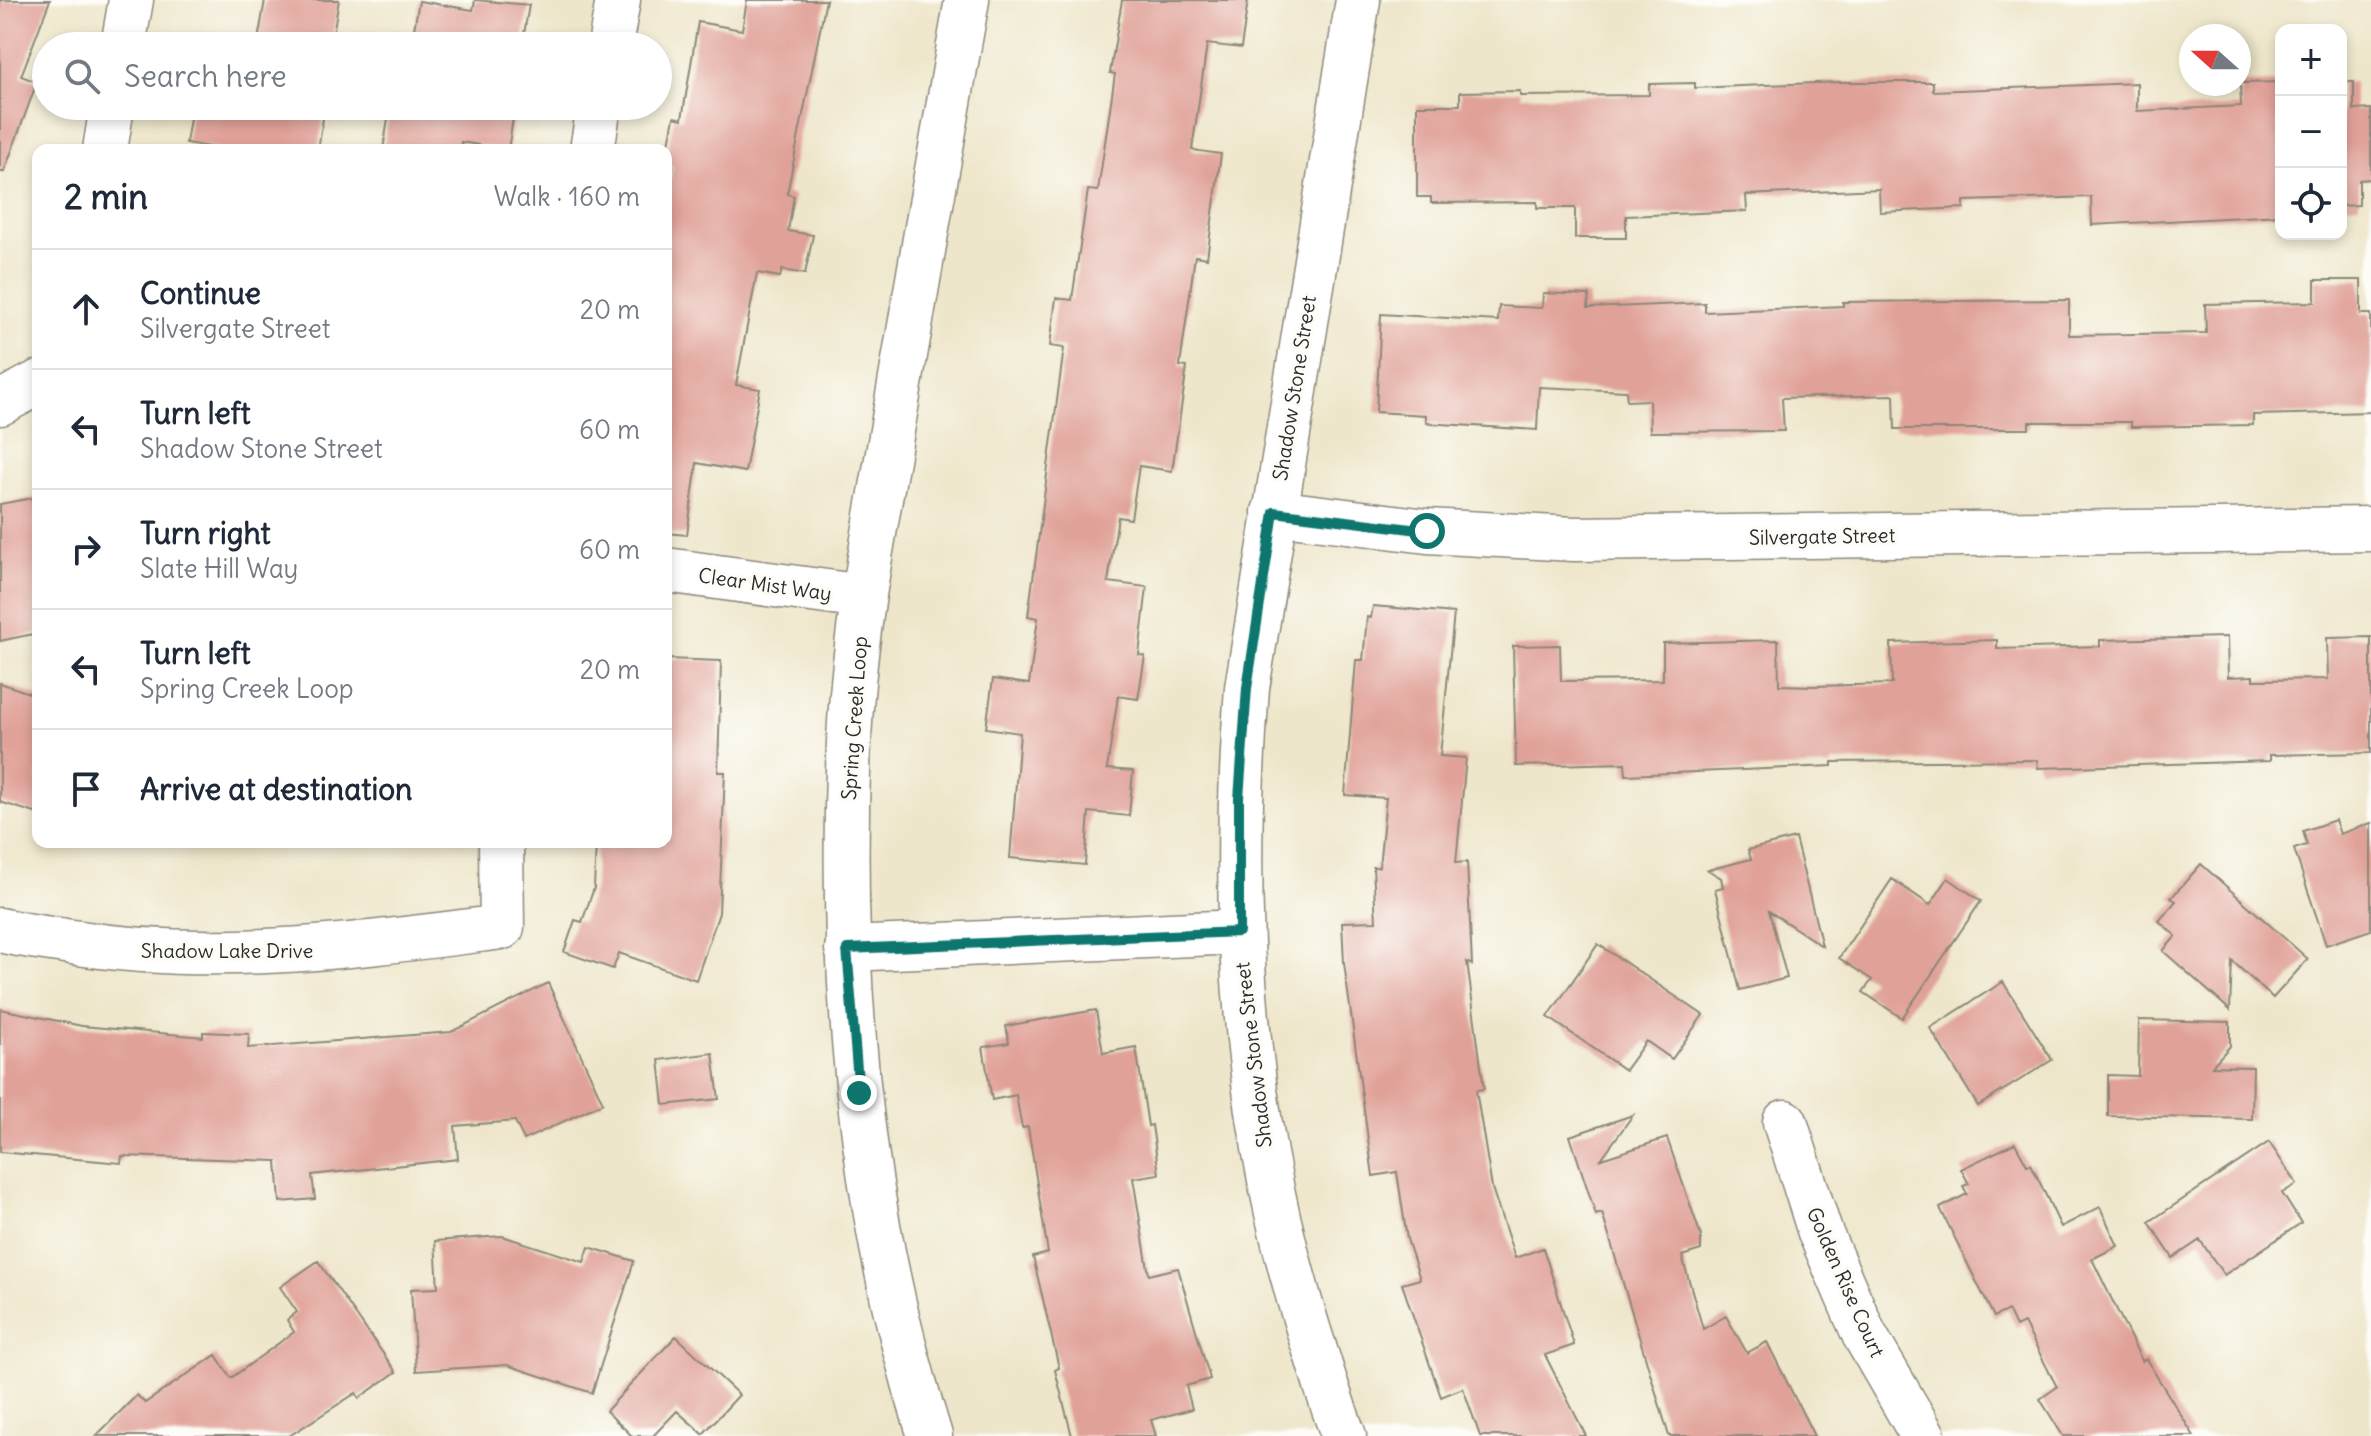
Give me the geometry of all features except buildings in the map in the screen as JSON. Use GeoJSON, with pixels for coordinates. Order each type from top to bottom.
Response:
{"type":"FeatureCollection","features":[{"type":"Feature","properties":{"kind":"street"},"geometry":{"type":"LineString","coordinates":[[125,32],[131,0]]}},
{"type":"Feature","properties":{"kind":"street"},"geometry":{"type":"LineString","coordinates":[[612,32],[618,0]]}},
{"type":"Feature","properties":{"kind":"street","name":"Spring Creek Loop"},"geometry":{"type":"LineString","coordinates":[[930,1436],[880,1231],[859,1093],[847,949],[849,741],[863,597],[967,0]]}},
{"type":"Feature","properties":{"kind":"street","name":"Shadow Stone Street"},"geometry":{"type":"LineString","coordinates":[[1344,1436],[1295,1290],[1264,1154],[1248,1044],[1239,932],[1239,799],[1247,688],[1358,0]]}},
{"type":"Feature","properties":{"kind":"street"},"geometry":{"type":"LineString","coordinates":[[106,144],[110,120]]}},
{"type":"Feature","properties":{"kind":"street"},"geometry":{"type":"LineString","coordinates":[[593,144],[597,120]]}},
{"type":"Feature","properties":{"kind":"street","name":"Silvergate Street"},"geometry":{"type":"LineString","coordinates":[[1274,512],[1427,531],[1574,539],[2371,529]]}},
{"type":"Feature","properties":{"kind":"street","name":"Clear Mist Way"},"geometry":{"type":"LineString","coordinates":[[672,571],[863,597]]}},
{"type":"Feature","properties":{"kind":"street","name":"Shadow Lake Drive"},"geometry":{"type":"LineString","coordinates":[[0,930],[130,951],[234,955],[320,950],[502,927],[501,848]]}},
{"type":"Feature","properties":{"kind":"street"},"geometry":{"type":"LineString","coordinates":[[847,949],[1239,932]]}},
{"type":"Feature","properties":{"kind":"street","name":"Golden Rise Court"},"geometry":{"type":"LineString","coordinates":[[1785,1122],[1820,1232],[1864,1334],[1923,1436]]}},
{"type":"Feature","properties":{"kind":"route"},"geometry":{"type":"LineString","coordinates":[[859,1093],[847,949],[1239,932],[1239,799],[1247,688],[1274,512],[1427,531]]}}]}
